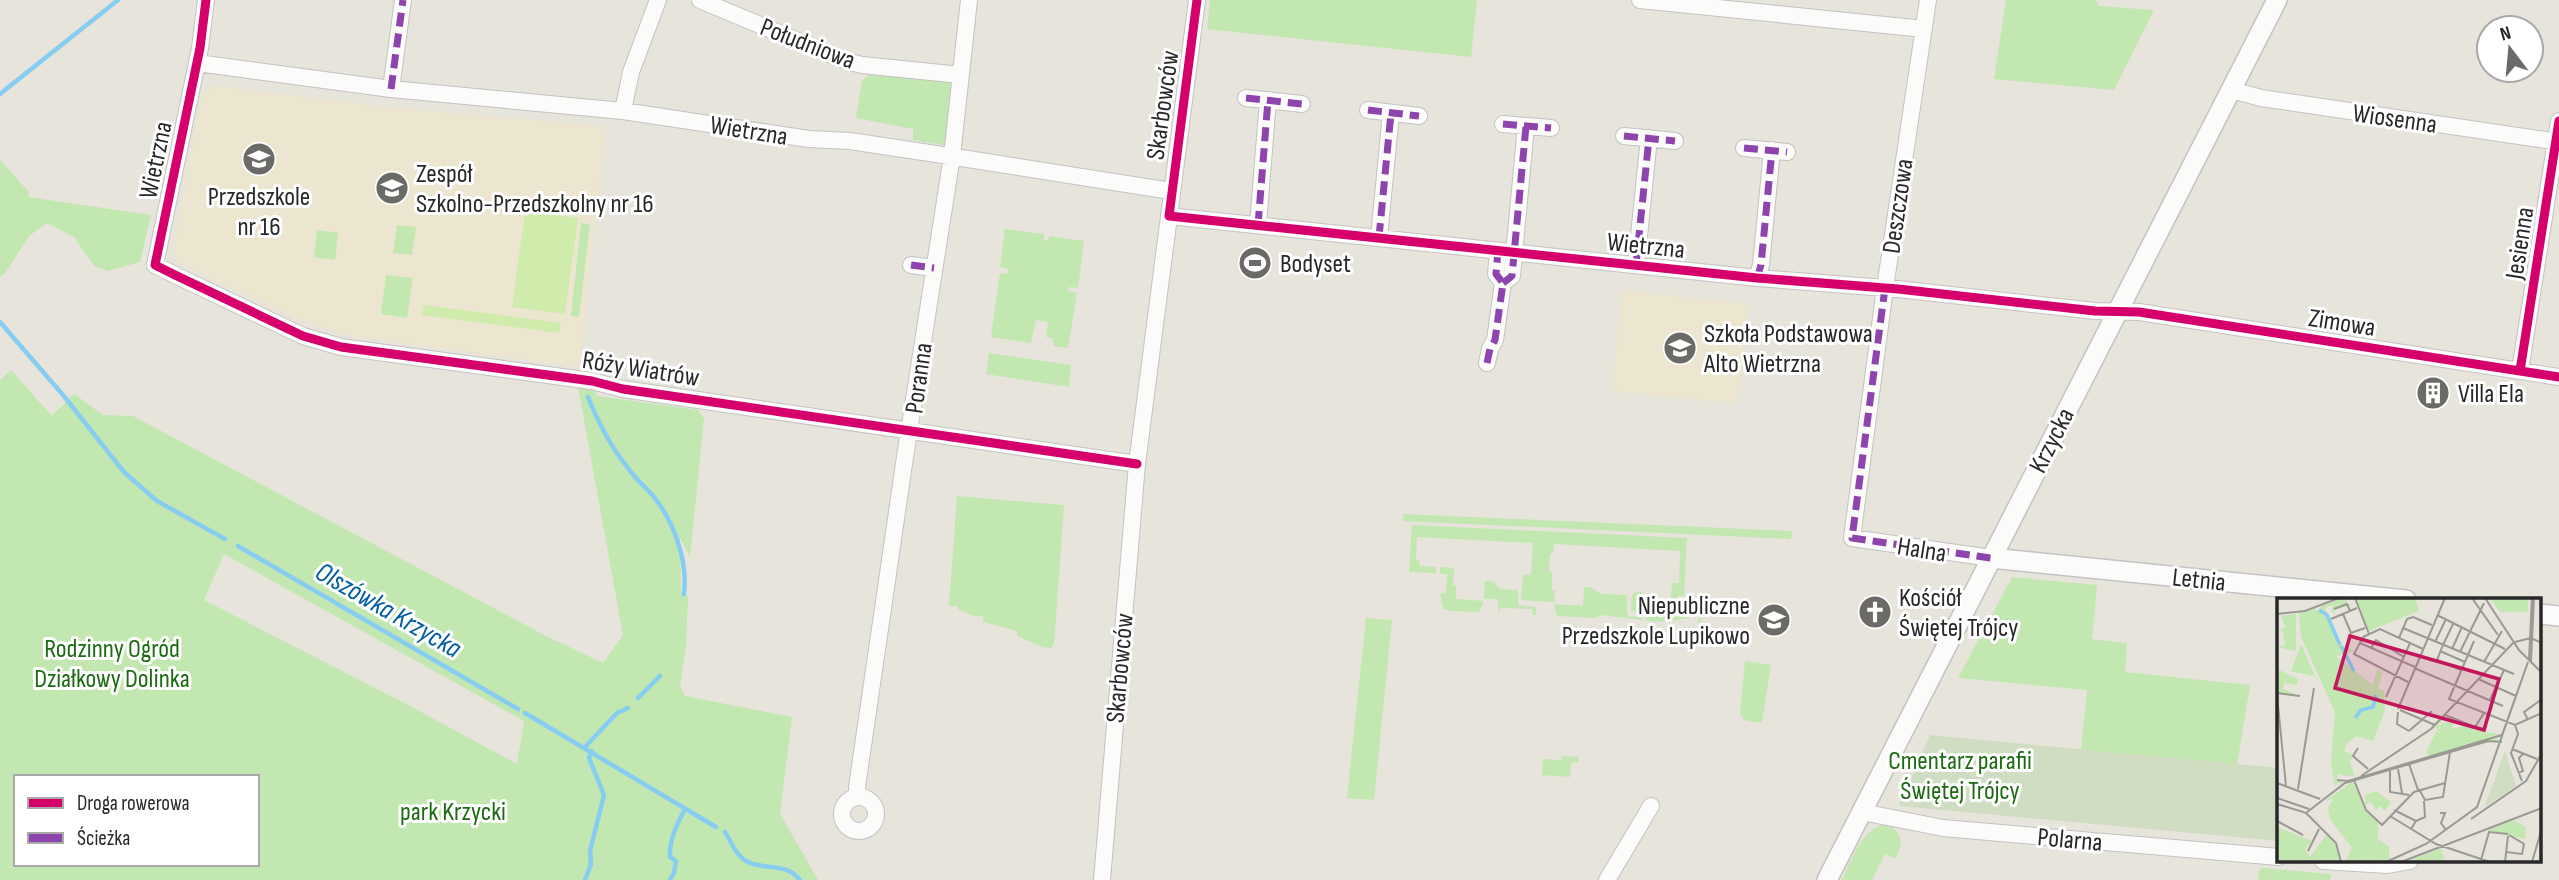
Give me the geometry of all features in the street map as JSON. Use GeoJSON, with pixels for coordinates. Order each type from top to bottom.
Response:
{"type":"FeatureCollection","features":[{"type":"Feature","properties":{"kind":"street"},"geometry":{"type":"LineString","coordinates":[[197,63],[206,0]]}},
{"type":"Feature","properties":{"kind":"street"},"geometry":{"type":"LineString","coordinates":[[391,89],[403,0]]}},
{"type":"Feature","properties":{"kind":"street"},"geometry":{"type":"LineString","coordinates":[[623,111],[631,72],[657,0]]}},
{"type":"Feature","properties":{"kind":"street","name":"Południowa"},"geometry":{"type":"LineString","coordinates":[[700,0],[846,61],[961,75]]}},
{"type":"Feature","properties":{"kind":"street","name":"Poranna"},"geometry":{"type":"LineString","coordinates":[[858,797],[857,787],[884,595],[952,156],[970,0]]}},
{"type":"Feature","properties":{"kind":"street","name":"Skarbowców"},"geometry":{"type":"LineString","coordinates":[[1102,879],[1137,464],[1197,0]]}},
{"type":"Feature","properties":{"kind":"street"},"geometry":{"type":"LineString","coordinates":[[1640,0],[1924,29]]}},
{"type":"Feature","properties":{"kind":"street","name":"Deszczowa"},"geometry":{"type":"LineString","coordinates":[[1852,538],[1885,288],[1928,0]]}},
{"type":"Feature","properties":{"kind":"street","name":"Krzycka"},"geometry":{"type":"LineString","coordinates":[[1827,880],[2277,0]]}},
{"type":"Feature","properties":{"kind":"street","name":"Wietrzna"},"geometry":{"type":"LineString","coordinates":[[155,264],[197,63],[391,89],[623,111],[809,139],[850,141],[1171,191]]}},
{"type":"Feature","properties":{"kind":"street","name":"Wiosenna"},"geometry":{"type":"LineString","coordinates":[[2232,90],[2261,98],[2558,142]]}},
{"type":"Feature","properties":{"kind":"street"},"geometry":{"type":"LineString","coordinates":[[1246,98],[1302,104]]}},
{"type":"Feature","properties":{"kind":"street"},"geometry":{"type":"LineString","coordinates":[[1258,225],[1268,100]]}},
{"type":"Feature","properties":{"kind":"street"},"geometry":{"type":"LineString","coordinates":[[1368,110],[1419,116]]}},
{"type":"Feature","properties":{"kind":"street"},"geometry":{"type":"LineString","coordinates":[[1379,237],[1391,113]]}},
{"type":"Feature","properties":{"kind":"street","name":"Jesienna"},"geometry":{"type":"LineString","coordinates":[[2520,371],[2558,142],[2559,121]]}},
{"type":"Feature","properties":{"kind":"street"},"geometry":{"type":"LineString","coordinates":[[1503,124],[1551,128]]}},
{"type":"Feature","properties":{"kind":"street"},"geometry":{"type":"LineString","coordinates":[[1487,363],[1495,340],[1503,283],[1512,276],[1506,251],[1526,126]]}},
{"type":"Feature","properties":{"kind":"street"},"geometry":{"type":"LineString","coordinates":[[1624,136],[1675,141]]}},
{"type":"Feature","properties":{"kind":"street"},"geometry":{"type":"LineString","coordinates":[[1636,265],[1649,138]]}},
{"type":"Feature","properties":{"kind":"street"},"geometry":{"type":"LineString","coordinates":[[1744,148],[1779,151],[1757,278]]}},
{"type":"Feature","properties":{"kind":"street","name":"Wietrzna"},"geometry":{"type":"LineString","coordinates":[[1169,216],[1757,278],[1885,288],[2095,311],[2118,310]]}},
{"type":"Feature","properties":{"kind":"street","name":"Róży Wiatrów"},"geometry":{"type":"LineString","coordinates":[[155,264],[303,336],[341,348],[592,381],[622,389],[1137,464]]}},
{"type":"Feature","properties":{"kind":"street"},"geometry":{"type":"LineString","coordinates":[[911,265],[934,268]]}},
{"type":"Feature","properties":{"kind":"street","name":"Zimowa"},"geometry":{"type":"LineString","coordinates":[[2118,310],[2559,377]]}},
{"type":"Feature","properties":{"kind":"street","name":"Halna"},"geometry":{"type":"LineString","coordinates":[[1852,538],[1991,558]]}},
{"type":"Feature","properties":{"kind":"street","name":"Letnia"},"geometry":{"type":"LineString","coordinates":[[1991,558],[2386,598]]}},
{"type":"Feature","properties":{"kind":"street"},"geometry":{"type":"LineString","coordinates":[[1607,880],[1651,806]]}},
{"type":"Feature","properties":{"kind":"street","name":"Polarna"},"geometry":{"type":"LineString","coordinates":[[1862,812],[1943,828],[2277,857]]}},
{"type":"Feature","properties":{"kind":"street"},"geometry":{"type":"LineString","coordinates":[[2339,862],[2388,865],[2404,862]]}},
{"type":"Feature","properties":{"kind":"shaded area","name":"Zespół Szkolno-Przedszkolny nr 16"},"geometry":{"type":"Polygon","coordinates":[[[215,85],[399,108],[606,126],[579,367],[350,336],[311,325],[179,263],[173,250],[202,93],[215,85]]]}},
{"type":"Feature","properties":{"kind":"shaded area","name":"Szkoła Podstawowa Alto Wietrzna"},"geometry":{"type":"Polygon","coordinates":[[[1622,290],[1749,304],[1737,404],[1612,391],[1622,290]]]}},
{"type":"Feature","properties":{"kind":"green space"},"geometry":{"type":"Polygon","coordinates":[[[1210,0],[1477,0],[1471,57],[1207,29],[1210,0]]]}},
{"type":"Feature","properties":{"kind":"green space"},"geometry":{"type":"Polygon","coordinates":[[[2006,0],[2096,0],[2099,6],[2154,10],[2114,90],[1994,79],[2006,0]]]}},
{"type":"Feature","properties":{"kind":"green space"},"geometry":{"type":"Polygon","coordinates":[[[872,72],[953,82],[948,143],[944,145],[913,140],[913,129],[856,118],[862,81],[872,72]]]}},
{"type":"Feature","properties":{"kind":"green space"},"geometry":{"type":"Polygon","coordinates":[[[0,160],[29,192],[28,197],[151,215],[140,262],[108,271],[94,266],[74,237],[47,223],[29,236],[0,277],[0,160]]]}},
{"type":"Feature","properties":{"kind":"green space"},"geometry":{"type":"Polygon","coordinates":[[[525,211],[578,218],[565,314],[512,307],[525,211]]]}},
{"type":"Feature","properties":{"kind":"green space"},"geometry":{"type":"Polygon","coordinates":[[[581,223],[590,224],[579,317],[571,316],[581,223]]]}},
{"type":"Feature","properties":{"kind":"green space"},"geometry":{"type":"Polygon","coordinates":[[[397,225],[416,227],[412,255],[393,253],[397,225]]]}},
{"type":"Feature","properties":{"kind":"green space"},"geometry":{"type":"Polygon","coordinates":[[[1005,229],[1044,234],[1044,240],[1048,241],[1049,236],[1084,241],[1078,288],[1069,287],[1068,291],[1077,293],[1068,348],[1054,346],[1052,338],[1046,337],[1048,322],[1036,320],[1031,343],[991,337],[1000,273],[1008,274],[1009,269],[1000,267],[1005,229]]]}},
{"type":"Feature","properties":{"kind":"green space"},"geometry":{"type":"Polygon","coordinates":[[[317,230],[338,233],[335,260],[314,257],[317,230]]]}},
{"type":"Feature","properties":{"kind":"green space"},"geometry":{"type":"Polygon","coordinates":[[[386,275],[413,278],[407,318],[381,314],[386,275]]]}},
{"type":"Feature","properties":{"kind":"green space"},"geometry":{"type":"Polygon","coordinates":[[[424,305],[561,323],[559,333],[422,315],[424,305]]]}},
{"type":"Feature","properties":{"kind":"green space"},"geometry":{"type":"Polygon","coordinates":[[[989,353],[1071,365],[1069,387],[986,374],[989,353]]]}},
{"type":"Feature","properties":{"kind":"green space"},"geometry":{"type":"Polygon","coordinates":[[[11,370],[91,460],[52,416],[74,394],[103,415],[133,416],[546,636],[603,663],[623,635],[578,387],[595,391],[597,396],[698,410],[704,419],[690,557],[680,538],[681,592],[688,597],[686,646],[680,686],[685,696],[792,717],[780,814],[818,880],[0,880],[0,380],[11,370]],[[224,554],[204,600],[517,764],[524,721],[224,554]]]}},
{"type":"Feature","properties":{"kind":"green space"},"geometry":{"type":"Polygon","coordinates":[[[957,496],[1064,505],[1054,644],[1051,648],[1017,636],[1017,631],[983,622],[983,616],[973,616],[958,609],[958,606],[949,606],[957,496]]]}},
{"type":"Feature","properties":{"kind":"green space"},"geometry":{"type":"Polygon","coordinates":[[[1403,514],[1792,531],[1791,539],[1403,521],[1403,514]]]}},
{"type":"Feature","properties":{"kind":"green space"},"geometry":{"type":"Polygon","coordinates":[[[1412,525],[1687,538],[1684,596],[1678,596],[1678,609],[1697,613],[1700,616],[1692,612],[1688,618],[1667,622],[1646,621],[1646,612],[1631,611],[1632,594],[1642,591],[1642,609],[1670,610],[1672,583],[1679,583],[1680,551],[1554,544],[1553,553],[1550,554],[1549,571],[1552,572],[1552,590],[1555,590],[1554,602],[1521,600],[1523,575],[1531,575],[1533,543],[1417,537],[1416,560],[1419,560],[1420,566],[1436,567],[1436,573],[1409,572],[1412,525]]]}},
{"type":"Feature","properties":{"kind":"green space"},"geometry":{"type":"Polygon","coordinates":[[[1440,567],[1454,568],[1456,599],[1484,601],[1479,612],[1450,611],[1443,608],[1440,594],[1446,593],[1447,574],[1440,574],[1440,567]]]}},
{"type":"Feature","properties":{"kind":"green space"},"geometry":{"type":"Polygon","coordinates":[[[2012,577],[2097,585],[2092,639],[2127,643],[2125,672],[2250,685],[2237,765],[2081,751],[2087,690],[1958,678],[2012,577]]]}},
{"type":"Feature","properties":{"kind":"green space"},"geometry":{"type":"Polygon","coordinates":[[[1485,581],[1491,581],[1501,589],[1518,590],[1518,605],[1536,607],[1536,615],[1533,615],[1532,609],[1501,608],[1499,613],[1497,599],[1484,599],[1485,581]]]}},
{"type":"Feature","properties":{"kind":"green space"},"geometry":{"type":"Polygon","coordinates":[[[1584,587],[1590,587],[1602,594],[1627,595],[1627,616],[1642,617],[1642,620],[1601,615],[1594,618],[1557,616],[1554,604],[1583,606],[1584,587]]]}},
{"type":"Feature","properties":{"kind":"green space"},"geometry":{"type":"Polygon","coordinates":[[[1366,618],[1392,620],[1374,800],[1347,798],[1366,618]]]}},
{"type":"Feature","properties":{"kind":"green space"},"geometry":{"type":"Polygon","coordinates":[[[1745,661],[1771,665],[1762,723],[1744,720],[1740,713],[1745,661]]]}},
{"type":"Feature","properties":{"kind":"green space","name":"Cmentarz parafii Świętej Trójcy"},"geometry":{"type":"Polygon","coordinates":[[[1930,735],[2277,768],[2277,841],[1899,806],[1930,735]]]}},
{"type":"Feature","properties":{"kind":"green space"},"geometry":{"type":"Polygon","coordinates":[[[1562,756],[1579,757],[1578,762],[1571,763],[1570,777],[1542,775],[1543,759],[1562,760],[1562,756]]]}},
{"type":"Feature","properties":{"kind":"green space"},"geometry":{"type":"Polygon","coordinates":[[[1882,825],[1892,827],[1900,838],[1895,859],[1885,854],[1872,880],[1842,880],[1862,840],[1882,825]]]}},
{"type":"Feature","properties":{"kind":"green space"},"geometry":{"type":"Polygon","coordinates":[[[2262,868],[2331,874],[2330,880],[2258,880],[2262,868]]]}},
{"type":"Feature","properties":{"kind":"waterway"},"geometry":{"type":"LineString","coordinates":[[0,94],[118,0]]}},
{"type":"Feature","properties":{"kind":"waterway","name":"Olszówka Krzycka"},"geometry":{"type":"LineString","coordinates":[[0,322],[124,472],[157,501],[225,539]]}},
{"type":"Feature","properties":{"kind":"waterway"},"geometry":{"type":"LineString","coordinates":[[588,397],[616,452],[668,518],[682,555],[684,594]]}},
{"type":"Feature","properties":{"kind":"waterway","name":"Olszówka Krzycka"},"geometry":{"type":"LineString","coordinates":[[238,546],[518,709]]}},
{"type":"Feature","properties":{"kind":"waterway"},"geometry":{"type":"LineString","coordinates":[[638,698],[660,676]]}},
{"type":"Feature","properties":{"kind":"waterway"},"geometry":{"type":"LineString","coordinates":[[585,747],[617,713],[628,708]]}},
{"type":"Feature","properties":{"kind":"waterway","name":"Olszówka Krzycka"},"geometry":{"type":"LineString","coordinates":[[525,713],[716,827]]}},
{"type":"Feature","properties":{"kind":"waterway"},"geometry":{"type":"LineString","coordinates":[[585,880],[591,864],[590,851],[604,795],[589,758],[592,751]]}},
{"type":"Feature","properties":{"kind":"waterway"},"geometry":{"type":"LineString","coordinates":[[670,880],[676,861],[670,857],[671,844],[685,809]]}},
{"type":"Feature","properties":{"kind":"waterway","name":"Olszówka Krzycka"},"geometry":{"type":"LineString","coordinates":[[725,832],[738,854],[747,861],[786,870],[800,880]]}},
{"type":"Feature","properties":{"kind":"marked path"},"geometry":{"type":"LineString","coordinates":[[391,89],[403,0]]}},
{"type":"Feature","properties":{"kind":"marked path"},"geometry":{"type":"LineString","coordinates":[[1246,98],[1302,104]]}},
{"type":"Feature","properties":{"kind":"marked path"},"geometry":{"type":"LineString","coordinates":[[1258,225],[1268,100]]}},
{"type":"Feature","properties":{"kind":"marked path"},"geometry":{"type":"LineString","coordinates":[[1368,110],[1419,116]]}},
{"type":"Feature","properties":{"kind":"marked path"},"geometry":{"type":"LineString","coordinates":[[1379,237],[1391,113]]}},
{"type":"Feature","properties":{"kind":"marked path"},"geometry":{"type":"LineString","coordinates":[[1503,124],[1551,128]]}},
{"type":"Feature","properties":{"kind":"marked path"},"geometry":{"type":"LineString","coordinates":[[1503,283],[1512,276],[1526,126]]}},
{"type":"Feature","properties":{"kind":"marked path"},"geometry":{"type":"LineString","coordinates":[[1624,136],[1675,141]]}},
{"type":"Feature","properties":{"kind":"marked path"},"geometry":{"type":"LineString","coordinates":[[1636,265],[1649,138]]}},
{"type":"Feature","properties":{"kind":"marked path"},"geometry":{"type":"LineString","coordinates":[[1744,148],[1787,152]]}},
{"type":"Feature","properties":{"kind":"marked path"},"geometry":{"type":"LineString","coordinates":[[1757,278],[1761,265],[1772,150]]}},
{"type":"Feature","properties":{"kind":"marked path"},"geometry":{"type":"LineString","coordinates":[[1487,363],[1495,340],[1503,283],[1496,274],[1498,251]]}},
{"type":"Feature","properties":{"kind":"marked path"},"geometry":{"type":"LineString","coordinates":[[911,265],[934,268]]}},
{"type":"Feature","properties":{"kind":"marked path"},"geometry":{"type":"LineString","coordinates":[[1885,288],[1852,538],[1991,558]]}},
{"type":"Feature","properties":{"kind":"cycle path"},"geometry":{"type":"LineString","coordinates":[[206,0],[200,48],[155,265],[175,275],[303,336],[341,347],[592,381],[623,389],[1137,464]]}},
{"type":"Feature","properties":{"kind":"cycle path"},"geometry":{"type":"LineString","coordinates":[[1197,0],[1169,216],[1757,278],[1898,289],[2095,311],[2139,312],[2559,377]]}},
{"type":"Feature","properties":{"kind":"cycle path"},"geometry":{"type":"LineString","coordinates":[[2520,371],[2559,121]]}},
{"type":"Feature","properties":{"kind":"place","name":"Przedszkole nr 16"},"geometry":{"type":"Point","coordinates":[259,159]}},
{"type":"Feature","properties":{"kind":"place","name":"Zespół Szkolno-Przedszkolny nr 16"},"geometry":{"type":"Point","coordinates":[392,188]}},
{"type":"Feature","properties":{"kind":"place","name":"Bodyset"},"geometry":{"type":"Point","coordinates":[1255,263]}},
{"type":"Feature","properties":{"kind":"place","name":"Szkoła Podstawowa Alto Wietrzna"},"geometry":{"type":"Point","coordinates":[1680,348]}},
{"type":"Feature","properties":{"kind":"place","name":"Villa Ela"},"geometry":{"type":"Point","coordinates":[2433,393]}},
{"type":"Feature","properties":{"kind":"place","name":"Kościół Świętej Trójcy"},"geometry":{"type":"Point","coordinates":[1875,612]}},
{"type":"Feature","properties":{"kind":"place","name":"Niepubliczne Przedszkole Lupikowo"},"geometry":{"type":"Point","coordinates":[1774,620]}},
{"type":"Feature","properties":{"kind":"park label","name":"Rodzinny Ogród Działkowy Dolinka"},"geometry":{"type":"Point","coordinates":[112,663]}},
{"type":"Feature","properties":{"kind":"park label","name":"park Krzycki"},"geometry":{"type":"Point","coordinates":[453,811]}}]}
